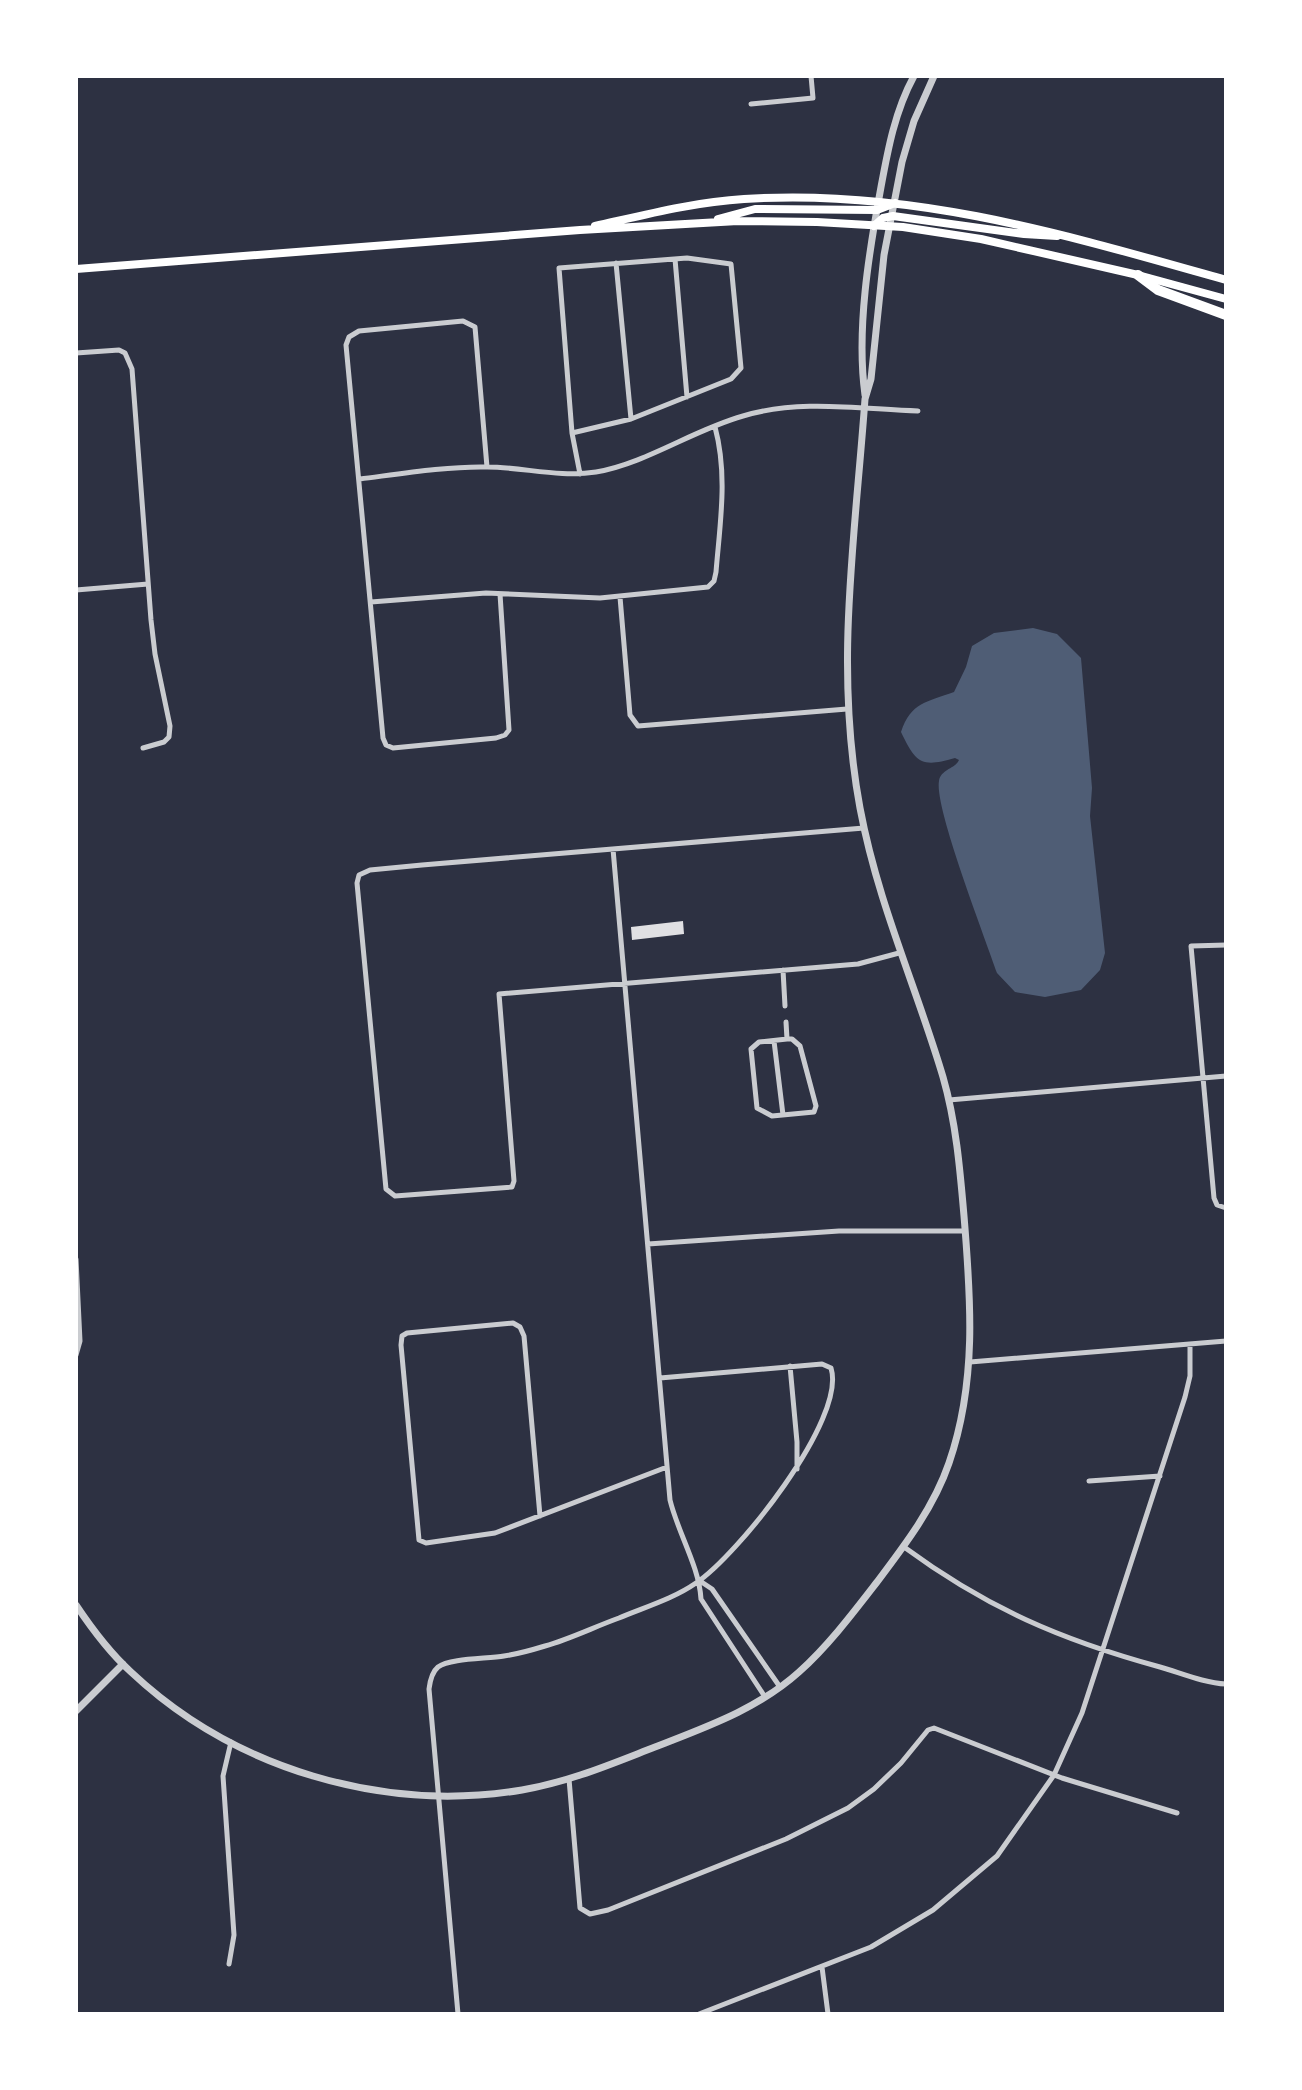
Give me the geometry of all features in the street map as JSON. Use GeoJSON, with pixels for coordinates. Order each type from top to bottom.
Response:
{"type":"FeatureCollection","features":[{"type":"Feature","properties":{"kind":"highway"},"geometry":{"type":"LineString","coordinates":[[1138,275],[1158,290],[1226,315]]}},
{"type":"Feature","properties":{"kind":"main road"},"geometry":{"type":"LineString","coordinates":[[580,230],[659,211],[740,199],[797,197],[877,206]]}},
{"type":"Feature","properties":{"kind":"main road"},"geometry":{"type":"LineString","coordinates":[[705,223],[755,209],[895,203],[1011,221],[1226,280]]}},
{"type":"Feature","properties":{"kind":"main road"},"geometry":{"type":"LineString","coordinates":[[874,226],[883,218],[893,216],[1024,234],[1071,236]]}},
{"type":"Feature","properties":{"kind":"main road"},"geometry":{"type":"LineString","coordinates":[[76,269],[580,230],[705,223],[802,222],[890,226],[992,241],[1226,299]]}},
{"type":"Feature","properties":{"kind":"street"},"geometry":{"type":"LineString","coordinates":[[751,104],[813,98],[811,76]]}},
{"type":"Feature","properties":{"kind":"street"},"geometry":{"type":"LineString","coordinates":[[76,1605],[123,1664],[178,1708],[231,1742],[292,1770],[328,1781],[381,1791],[440,1796],[518,1790],[569,1779],[728,1718],[780,1687],[801,1671],[829,1640],[904,1547],[927,1510],[950,1460],[965,1400],[970,1362],[971,1301],[955,1129],[935,1051],[880,893],[864,828],[847,709],[847,632],[865,409],[862,376],[865,305],[877,206],[891,135],[914,76]]}},
{"type":"Feature","properties":{"kind":"street"},"geometry":{"type":"LineString","coordinates":[[865,399],[871,379],[884,255],[907,142],[934,76]]}},
{"type":"Feature","properties":{"kind":"street"},"geometry":{"type":"LineString","coordinates":[[572,433],[631,419],[731,379],[741,368],[731,264],[687,258],[559,268],[572,433],[580,474]]}},
{"type":"Feature","properties":{"kind":"street"},"geometry":{"type":"LineString","coordinates":[[675,259],[687,397]]}},
{"type":"Feature","properties":{"kind":"street"},"geometry":{"type":"LineString","coordinates":[[616,263],[631,419]]}},
{"type":"Feature","properties":{"kind":"street"},"geometry":{"type":"LineString","coordinates":[[487,467],[475,327],[463,321],[359,331],[349,337],[346,345],[386,745],[393,748],[496,738],[509,730],[500,594]]}},
{"type":"Feature","properties":{"kind":"street"},"geometry":{"type":"LineString","coordinates":[[76,353],[110,350],[125,353],[132,369],[155,654],[170,726],[169,737],[164,742],[143,748]]}},
{"type":"Feature","properties":{"kind":"street"},"geometry":{"type":"LineString","coordinates":[[360,479],[487,467],[580,474],[615,467],[738,417],[768,409],[819,407],[918,411]]}},
{"type":"Feature","properties":{"kind":"street"},"geometry":{"type":"LineString","coordinates":[[371,602],[500,594],[620,597],[703,589],[712,584],[716,572],[723,487],[722,459],[715,427]]}},
{"type":"Feature","properties":{"kind":"street"},"geometry":{"type":"LineString","coordinates":[[76,590],[148,584]]}},
{"type":"Feature","properties":{"kind":"street"},"geometry":{"type":"LineString","coordinates":[[620,597],[630,715],[634,724],[644,727],[847,709]]}},
{"type":"Feature","properties":{"kind":"street"},"geometry":{"type":"LineString","coordinates":[[864,828],[370,870],[359,875],[357,883],[386,1189],[395,1196],[512,1187],[499,994],[858,964],[899,953]]}},
{"type":"Feature","properties":{"kind":"street"},"geometry":{"type":"LineString","coordinates":[[613,849],[667,1467],[675,1520],[700,1581],[701,1599],[765,1697]]}},
{"type":"Feature","properties":{"kind":"street"},"geometry":{"type":"LineString","coordinates":[[1226,945],[1191,946],[1214,1198],[1217,1205],[1226,1208]]}},
{"type":"Feature","properties":{"kind":"street"},"geometry":{"type":"LineString","coordinates":[[783,970],[785,1006]]}},
{"type":"Feature","properties":{"kind":"street"},"geometry":{"type":"LineString","coordinates":[[786,1022],[787,1039]]}},
{"type":"Feature","properties":{"kind":"street"},"geometry":{"type":"LineString","coordinates":[[787,1039],[800,1046],[816,1106],[814,1112],[772,1116],[757,1108],[751,1049],[759,1042],[787,1039]]}},
{"type":"Feature","properties":{"kind":"street"},"geometry":{"type":"LineString","coordinates":[[774,1041],[783,1115]]}},
{"type":"Feature","properties":{"kind":"street"},"geometry":{"type":"LineString","coordinates":[[949,1100],[1226,1076]]}},
{"type":"Feature","properties":{"kind":"street"},"geometry":{"type":"LineString","coordinates":[[648,1244],[839,1231],[965,1231]]}},
{"type":"Feature","properties":{"kind":"street"},"geometry":{"type":"LineString","coordinates":[[76,1259],[80,1341],[77,1355]]}},
{"type":"Feature","properties":{"kind":"street"},"geometry":{"type":"LineString","coordinates":[[540,1516],[524,1336],[520,1327],[513,1323],[402,1336],[419,1540],[426,1543],[477,1537],[540,1516],[667,1467]]}},
{"type":"Feature","properties":{"kind":"street"},"geometry":{"type":"LineString","coordinates":[[970,1362],[1226,1341]]}},
{"type":"Feature","properties":{"kind":"street"},"geometry":{"type":"LineString","coordinates":[[701,2014],[871,1947],[933,1910],[997,1856],[1033,1808],[1054,1775],[1082,1713],[1104,1651],[1190,1376],[1190,1344]]}},
{"type":"Feature","properties":{"kind":"street"},"geometry":{"type":"LineString","coordinates":[[458,2014],[429,1689],[433,1674],[440,1666],[451,1663],[505,1656],[548,1646],[672,1597],[700,1581],[728,1554],[797,1469],[825,1411],[834,1376],[831,1368],[822,1364],[660,1378]]}},
{"type":"Feature","properties":{"kind":"street"},"geometry":{"type":"LineString","coordinates":[[790,1366],[797,1469]]}},
{"type":"Feature","properties":{"kind":"street"},"geometry":{"type":"LineString","coordinates":[[1089,1481],[1160,1476]]}},
{"type":"Feature","properties":{"kind":"street"},"geometry":{"type":"LineString","coordinates":[[904,1547],[948,1579],[1009,1614],[1104,1651],[1226,1684]]}},
{"type":"Feature","properties":{"kind":"street"},"geometry":{"type":"LineString","coordinates":[[700,1581],[712,1589],[780,1687]]}},
{"type":"Feature","properties":{"kind":"street"},"geometry":{"type":"LineString","coordinates":[[76,1711],[123,1664]]}},
{"type":"Feature","properties":{"kind":"street"},"geometry":{"type":"LineString","coordinates":[[569,1779],[580,1908],[590,1914],[623,1904],[824,1822],[874,1789],[928,1730],[934,1728],[1054,1775],[1177,1813]]}},
{"type":"Feature","properties":{"kind":"street"},"geometry":{"type":"LineString","coordinates":[[229,1964],[234,1935],[223,1776],[231,1742]]}},
{"type":"Feature","properties":{"kind":"street"},"geometry":{"type":"LineString","coordinates":[[822,1967],[828,2014]]}},
{"type":"Feature","properties":{"kind":"water"},"geometry":{"type":"Polygon","coordinates":[[[1033,628],[1057,634],[1081,658],[1092,788],[1090,816],[1105,953],[1100,970],[1081,990],[1045,997],[1015,992],[997,973],[972,905],[940,795],[940,777],[959,760],[955,758],[934,763],[921,760],[911,751],[901,732],[910,714],[921,704],[954,692],[972,646],[994,633],[1033,628]]]}},
{"type":"Feature","properties":{"kind":"building"},"geometry":{"type":"Polygon","coordinates":[[[683,921],[684,934],[632,940],[631,927],[683,921]]]}}]}
